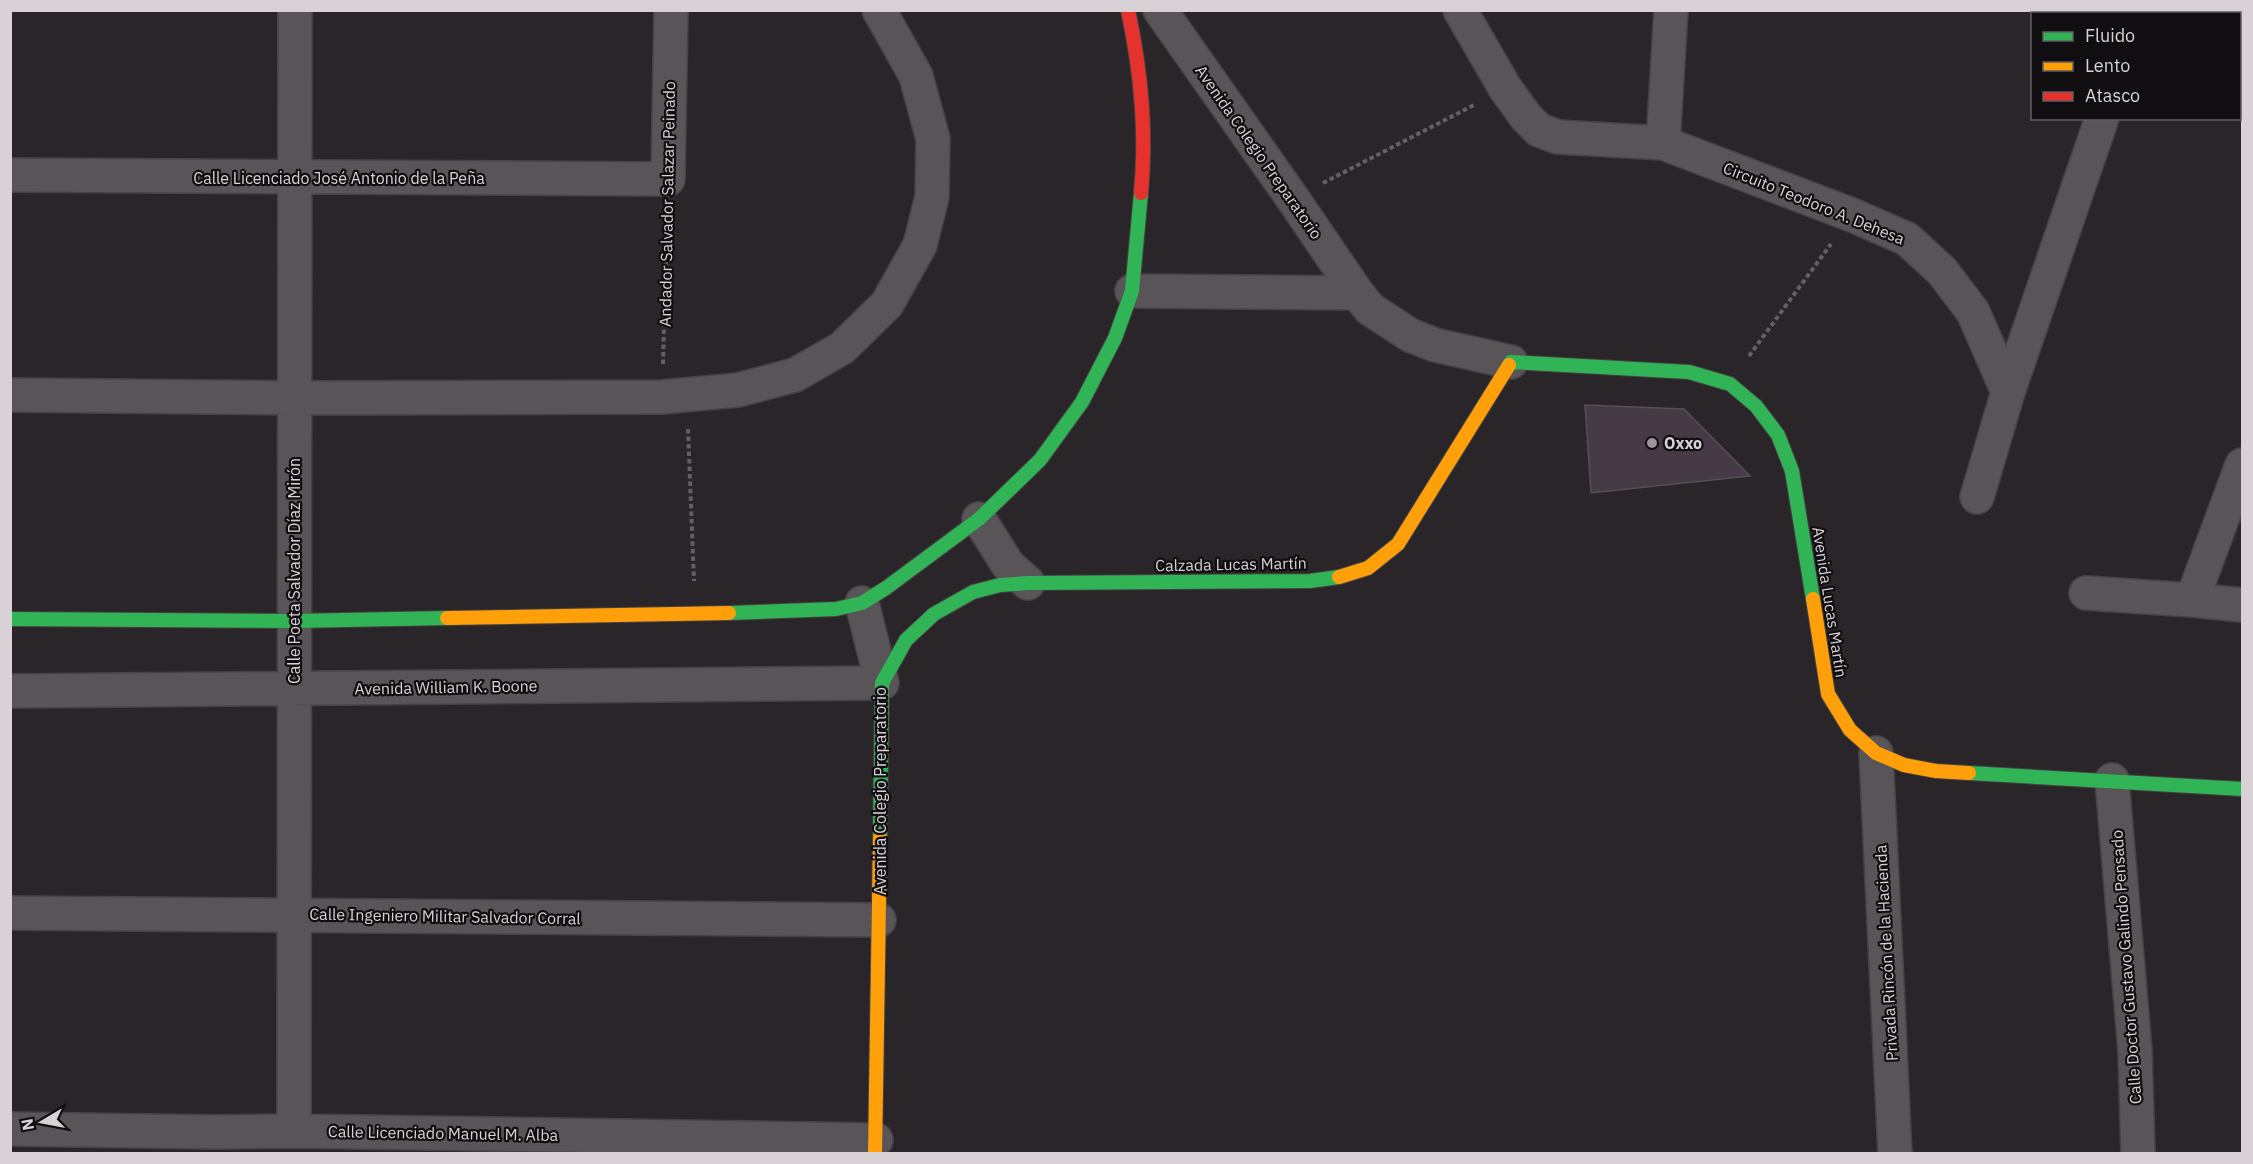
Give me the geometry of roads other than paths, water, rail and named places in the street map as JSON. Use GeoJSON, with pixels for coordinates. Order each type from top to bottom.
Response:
{"type":"FeatureCollection","features":[{"type":"Feature","properties":{"kind":"street","name":"Calle Poeta Salvador Díaz Mirón"},"geometry":{"type":"LineString","coordinates":[[294,1131],[295,10]]}},
{"type":"Feature","properties":{"kind":"street","name":"Andador Salvador Salazar Peinado"},"geometry":{"type":"LineString","coordinates":[[668,179],[671,10]]}},
{"type":"Feature","properties":{"kind":"street"},"geometry":{"type":"LineString","coordinates":[[10,395],[293,398],[675,397],[738,390],[795,375],[842,348],[887,304],[920,245],[932,197],[933,139],[916,76],[879,10]]}},
{"type":"Feature","properties":{"kind":"street"},"geometry":{"type":"LineString","coordinates":[[10,619],[293,621],[695,615],[836,609],[862,603],[886,588],[979,519],[1040,460],[1082,402],[1115,338],[1132,291],[1145,156],[1139,63],[1128,10]]}},
{"type":"Feature","properties":{"kind":"street","name":"Avenida Colegio Preparatorio"},"geometry":{"type":"LineString","coordinates":[[1160,10],[1357,294],[1371,309],[1410,335],[1435,345],[1511,362]]}},
{"type":"Feature","properties":{"kind":"street","name":"Circuito Teodoro A. Dehesa"},"geometry":{"type":"LineString","coordinates":[[1460,10],[1505,88],[1526,117],[1539,130],[1558,137],[1663,143],[1852,215],[1907,239],[1942,271],[1973,312],[2008,392]]}},
{"type":"Feature","properties":{"kind":"street"},"geometry":{"type":"LineString","coordinates":[[1663,143],[1671,10]]}},
{"type":"Feature","properties":{"kind":"street"},"geometry":{"type":"LineString","coordinates":[[1977,497],[2008,392],[2101,120]]}},
{"type":"Feature","properties":{"kind":"street","name":"Calle Licenciado José Antonio de la Peña"},"geometry":{"type":"LineString","coordinates":[[10,175],[668,179]]}},
{"type":"Feature","properties":{"kind":"street"},"geometry":{"type":"LineString","coordinates":[[1132,291],[1357,294]]}},
{"type":"Feature","properties":{"kind":"street","name":"Avenida Lucas Martín"},"geometry":{"type":"LineString","coordinates":[[1511,362],[1689,372],[1730,384],[1756,406],[1778,435],[1792,471],[1828,694],[1850,730],[1876,753],[1904,765],[1936,771],[2242,789]]}},
{"type":"Feature","properties":{"kind":"street","name":"Calzada Lucas Martín"},"geometry":{"type":"LineString","coordinates":[[882,684],[906,640],[934,614],[973,592],[1000,585],[1310,581],[1347,576],[1363,571],[1388,555],[1398,544],[1511,362]]}},
{"type":"Feature","properties":{"kind":"street"},"geometry":{"type":"LineString","coordinates":[[2192,600],[2242,465]]}},
{"type":"Feature","properties":{"kind":"street"},"geometry":{"type":"LineString","coordinates":[[979,519],[1008,565],[1028,583]]}},
{"type":"Feature","properties":{"kind":"street"},"geometry":{"type":"LineString","coordinates":[[2086,593],[2192,600],[2242,606]]}},
{"type":"Feature","properties":{"kind":"street","name":"Avenida Colegio Preparatorio"},"geometry":{"type":"LineString","coordinates":[[862,603],[882,684],[876,1147]]}},
{"type":"Feature","properties":{"kind":"street","name":"Avenida William K. Boone"},"geometry":{"type":"LineString","coordinates":[[10,691],[882,684]]}},
{"type":"Feature","properties":{"kind":"street","name":"Privada Rincón de la Hacienda"},"geometry":{"type":"LineString","coordinates":[[1876,753],[1895,1154]]}},
{"type":"Feature","properties":{"kind":"street","name":"Calle Doctor Gustavo Galindo Pensado"},"geometry":{"type":"LineString","coordinates":[[2112,780],[2135,1051],[2138,1154]]}},
{"type":"Feature","properties":{"kind":"street","name":"Calle Ingeniero Militar Salvador Corral"},"geometry":{"type":"LineString","coordinates":[[10,913],[879,920]]}},
{"type":"Feature","properties":{"kind":"street","name":"Calle Licenciado Manuel M. Alba"},"geometry":{"type":"LineString","coordinates":[[10,1129],[214,1143],[294,1131],[876,1147]]}},
{"type":"Feature","properties":{"kind":"place","name":"Oxxo"},"geometry":{"type":"Point","coordinates":[1652,443]}}]}
